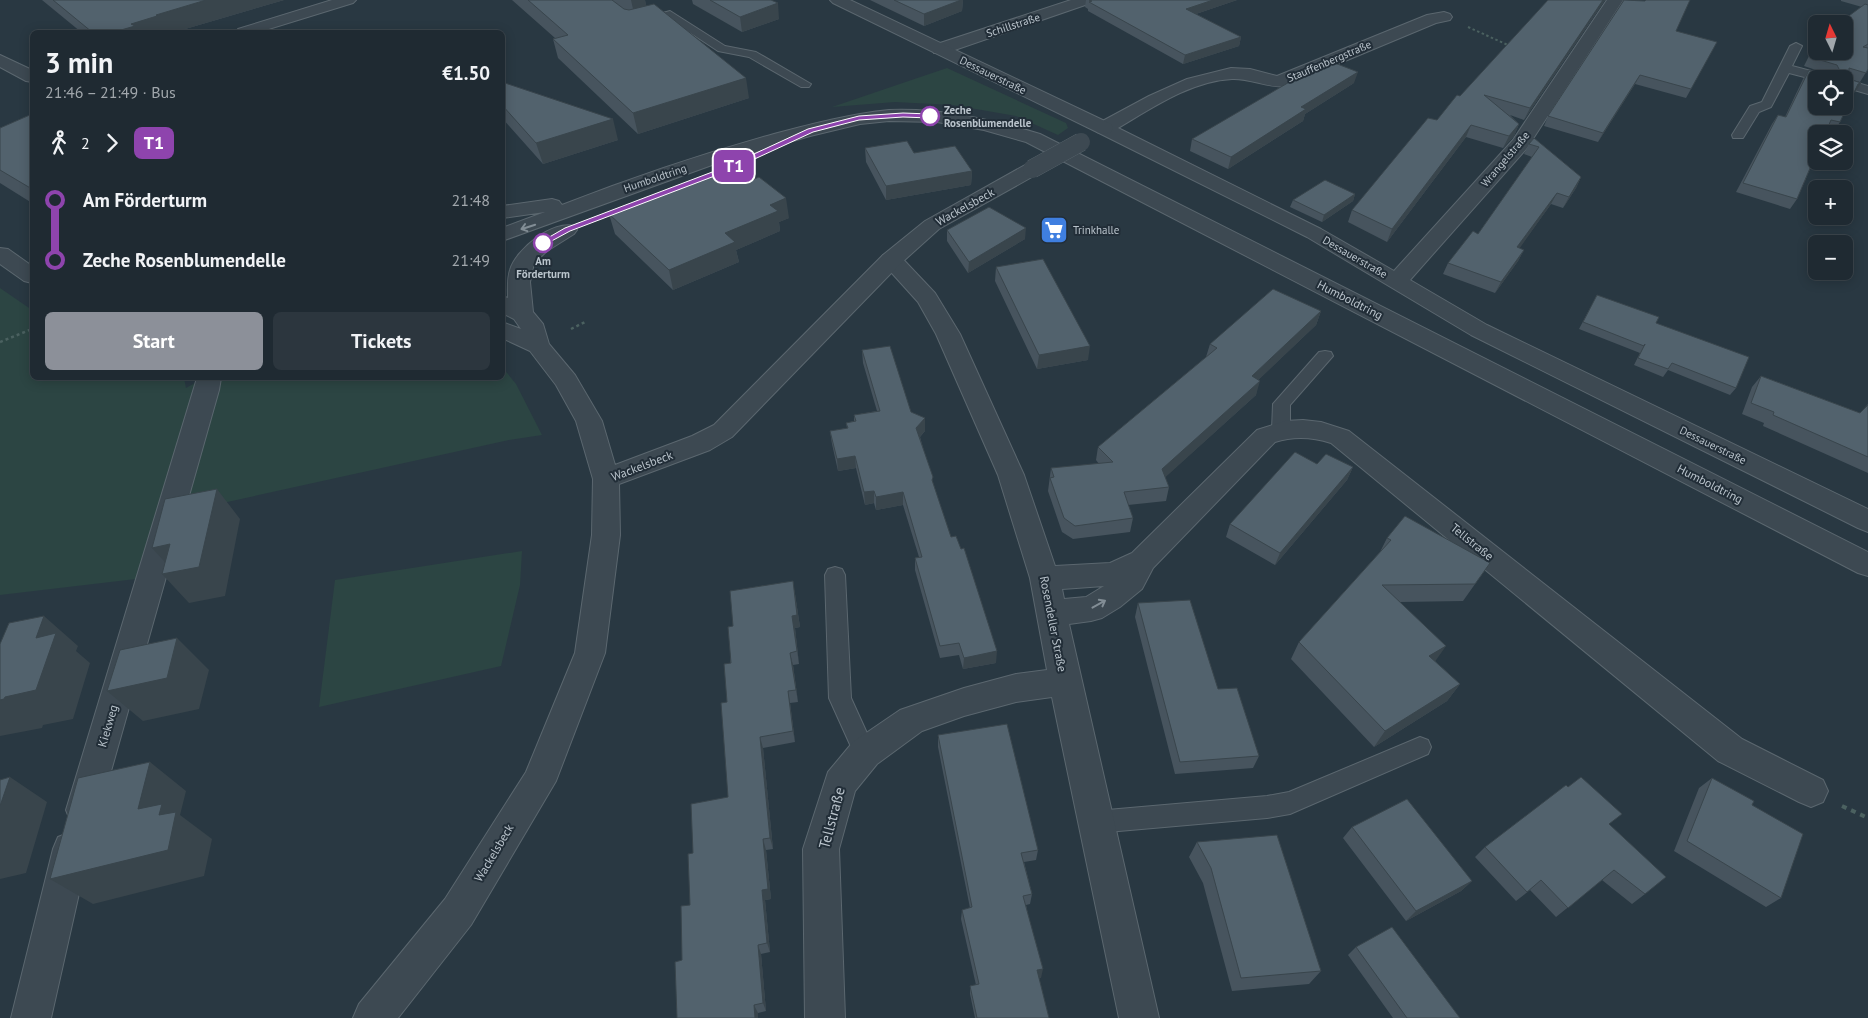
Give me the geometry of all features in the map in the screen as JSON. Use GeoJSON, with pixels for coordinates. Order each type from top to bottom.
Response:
{"type":"FeatureCollection","features":[{"type":"Feature","properties":{"kind":"street"},"geometry":{"type":"LineString","coordinates":[[250,30],[348,0]]}},
{"type":"Feature","properties":{"kind":"street","name":"Dessauerstraße"},"geometry":{"type":"LineString","coordinates":[[838,0],[1104,128],[1314,233],[1479,330],[1868,521]]}},
{"type":"Feature","properties":{"kind":"street","name":"Schillstraße"},"geometry":{"type":"LineString","coordinates":[[940,49],[1086,0]]}},
{"type":"Feature","properties":{"kind":"street","name":"Wrangelstraße"},"geometry":{"type":"LineString","coordinates":[[1397,281],[1520,144],[1615,0]]}},
{"type":"Feature","properties":{"kind":"street","name":"Stauffenbergstraße"},"geometry":{"type":"LineString","coordinates":[[1104,128],[1190,82],[1214,76],[1249,74],[1280,82],[1425,22],[1444,18]]}},
{"type":"Feature","properties":{"kind":"street"},"geometry":{"type":"LineString","coordinates":[[0,60],[30,76]]}},
{"type":"Feature","properties":{"kind":"street","name":"Humboldtring"},"geometry":{"type":"LineString","coordinates":[[505,234],[549,220],[622,190],[730,152],[859,118],[903,115],[947,117],[986,124],[1033,138],[1868,565]]}},
{"type":"Feature","properties":{"kind":"street","name":"Wackelsbeck"},"geometry":{"type":"LineString","coordinates":[[373,1018],[458,912],[539,781],[590,653],[606,535],[606,479],[701,443],[723,430],[891,260],[932,225],[1104,128]]}},
{"type":"Feature","properties":{"kind":"street","name":"Humboldtring"},"geometry":{"type":"LineString","coordinates":[[505,248],[567,230],[731,167],[811,130]]}},
{"type":"Feature","properties":{"kind":"street"},"geometry":{"type":"LineString","coordinates":[[505,212],[541,207],[622,190]]}},
{"type":"Feature","properties":{"kind":"street"},"geometry":{"type":"LineString","coordinates":[[567,230],[543,243],[528,255],[520,267],[512,308],[531,324],[538,346],[566,381],[589,421],[606,479]]}},
{"type":"Feature","properties":{"kind":"street"},"geometry":{"type":"LineString","coordinates":[[0,254],[30,275]]}},
{"type":"Feature","properties":{"kind":"street","name":"Rosendeller Straße"},"geometry":{"type":"LineString","coordinates":[[891,260],[927,298],[948,334],[1011,475],[1045,578],[1065,682],[1139,1018]]}},
{"type":"Feature","properties":{"kind":"street"},"geometry":{"type":"LineString","coordinates":[[505,330],[538,346]]}},
{"type":"Feature","properties":{"kind":"street","name":"Kiekweg"},"geometry":{"type":"LineString","coordinates":[[31,1018],[67,865],[209,380]]}},
{"type":"Feature","properties":{"kind":"street","name":"Tellstraße"},"geometry":{"type":"LineString","coordinates":[[1052,613],[1091,608],[1132,581],[1142,561],[1266,436],[1280,430],[1308,427],[1340,436],[1730,750],[1811,791]]}},
{"type":"Feature","properties":{"kind":"street","name":"Tellstraße"},"geometry":{"type":"LineString","coordinates":[[1045,578],[1113,574],[1142,561]]}},
{"type":"Feature","properties":{"kind":"street","name":"Tellstraße"},"geometry":{"type":"LineString","coordinates":[[825,1018],[821,849],[840,783],[865,753],[910,720],[964,702],[1016,688],[1065,682]]}},
{"type":"Feature","properties":{"kind":"lane"},"geometry":{"type":"LineString","coordinates":[[633,24],[670,14],[722,49],[752,54],[805,84]]}},
{"type":"Feature","properties":{"kind":"lane"},"geometry":{"type":"LineString","coordinates":[[1738,135],[1754,109],[1767,104],[1796,46]]}},
{"type":"Feature","properties":{"kind":"lane"},"geometry":{"type":"LineString","coordinates":[[1785,68],[1808,74]]}},
{"type":"Feature","properties":{"kind":"lane"},"geometry":{"type":"LineString","coordinates":[[1853,86],[1868,90]]}},
{"type":"Feature","properties":{"kind":"lane"},"geometry":{"type":"LineString","coordinates":[[1280,430],[1282,404],[1325,356]]}},
{"type":"Feature","properties":{"kind":"lane"},"geometry":{"type":"LineString","coordinates":[[835,575],[840,698],[865,753]]}},
{"type":"Feature","properties":{"kind":"lane"},"geometry":{"type":"LineString","coordinates":[[1096,822],[1267,808],[1290,803],[1420,747]]}},
{"type":"Feature","properties":{"kind":"path"},"geometry":{"type":"LineString","coordinates":[[1444,18],[1477,30],[1518,50]]}},
{"type":"Feature","properties":{"kind":"path"},"geometry":{"type":"LineString","coordinates":[[571,329],[585,322]]}},
{"type":"Feature","properties":{"kind":"path"},"geometry":{"type":"LineString","coordinates":[[0,342],[30,330]]}},
{"type":"Feature","properties":{"kind":"green space"},"geometry":{"type":"Polygon","coordinates":[[[947,68],[1066,123],[1068,128],[1058,135],[1016,116],[953,105],[895,102],[832,107],[947,68]]]}},
{"type":"Feature","properties":{"kind":"green space"},"geometry":{"type":"Polygon","coordinates":[[[0,288],[30,309],[30,380],[184,380],[186,388],[200,380],[505,380],[505,370],[516,384],[542,435],[509,440],[177,513],[136,579],[0,595],[0,288]]]}},
{"type":"Feature","properties":{"kind":"green space"},"geometry":{"type":"Polygon","coordinates":[[[522,551],[520,585],[501,666],[319,707],[335,580],[522,551]]]}},
{"type":"Feature","properties":{"kind":"building"},"geometry":{"type":"Polygon","coordinates":[[[53,0],[206,0],[156,15],[131,24],[135,26],[121,30],[90,30],[53,0]]]}},
{"type":"Feature","properties":{"kind":"building"},"geometry":{"type":"Polygon","coordinates":[[[528,0],[612,0],[624,9],[629,10],[654,4],[746,78],[633,113],[553,39],[568,35],[528,0]]]}},
{"type":"Feature","properties":{"kind":"building"},"geometry":{"type":"Polygon","coordinates":[[[710,0],[771,0],[778,3],[740,17],[710,0]]]}},
{"type":"Feature","properties":{"kind":"building"},"geometry":{"type":"Polygon","coordinates":[[[894,0],[961,0],[924,14],[894,0]]]}},
{"type":"Feature","properties":{"kind":"building"},"geometry":{"type":"Polygon","coordinates":[[[1089,0],[1213,0],[1186,9],[1241,37],[1185,55],[1089,2],[1092,1],[1089,0]]]}},
{"type":"Feature","properties":{"kind":"building"},"geometry":{"type":"Polygon","coordinates":[[[1548,0],[1603,0],[1530,108],[1484,95],[1519,124],[1509,136],[1471,125],[1392,229],[1352,210],[1428,118],[1437,120],[1457,95],[1460,96],[1548,0]]]}},
{"type":"Feature","properties":{"kind":"building"},"geometry":{"type":"Polygon","coordinates":[[[1624,0],[1690,0],[1676,31],[1717,42],[1691,89],[1640,75],[1603,133],[1548,116],[1624,0]]]}},
{"type":"Feature","properties":{"kind":"building"},"geometry":{"type":"Polygon","coordinates":[[[1865,4],[1868,5],[1868,44],[1863,47],[1868,48],[1868,69],[1866,73],[1849,68],[1849,70],[1840,70],[1837,65],[1820,60],[1853,60],[1853,15],[1850,15],[1865,4]]]}},
{"type":"Feature","properties":{"kind":"building"},"geometry":{"type":"Polygon","coordinates":[[[1327,60],[1358,72],[1301,107],[1306,109],[1231,157],[1192,139],[1327,60]]]}},
{"type":"Feature","properties":{"kind":"building"},"geometry":{"type":"Polygon","coordinates":[[[1808,72],[1808,115],[1843,115],[1840,122],[1831,120],[1829,125],[1808,125],[1809,170],[1797,199],[1743,183],[1778,115],[1786,117],[1808,72]]]}},
{"type":"Feature","properties":{"kind":"building"},"geometry":{"type":"Polygon","coordinates":[[[1853,80],[1861,83],[1858,84],[1853,95],[1853,80]]]}},
{"type":"Feature","properties":{"kind":"building"},"geometry":{"type":"Polygon","coordinates":[[[505,83],[613,119],[536,143],[505,108],[505,83]]]}},
{"type":"Feature","properties":{"kind":"building"},"geometry":{"type":"Polygon","coordinates":[[[30,115],[30,188],[0,170],[0,128],[30,115]]]}},
{"type":"Feature","properties":{"kind":"building"},"geometry":{"type":"Polygon","coordinates":[[[1534,138],[1581,177],[1569,197],[1557,193],[1517,247],[1524,250],[1501,282],[1448,263],[1473,231],[1478,234],[1539,147],[1529,144],[1534,138]]]}},
{"type":"Feature","properties":{"kind":"building"},"geometry":{"type":"Polygon","coordinates":[[[907,141],[914,153],[955,146],[972,171],[886,186],[865,148],[907,141]]]}},
{"type":"Feature","properties":{"kind":"building"},"geometry":{"type":"Polygon","coordinates":[[[727,168],[745,183],[759,177],[786,198],[770,205],[778,211],[725,233],[735,242],[669,270],[609,214],[727,168]]]}},
{"type":"Feature","properties":{"kind":"building"},"geometry":{"type":"Polygon","coordinates":[[[1325,180],[1355,194],[1324,215],[1293,200],[1325,180]]]}},
{"type":"Feature","properties":{"kind":"building"},"geometry":{"type":"Polygon","coordinates":[[[989,207],[1026,228],[969,262],[947,230],[989,207]]]}},
{"type":"Feature","properties":{"kind":"building"},"geometry":{"type":"Polygon","coordinates":[[[1043,259],[1090,346],[1039,355],[996,267],[1043,259]]]}},
{"type":"Feature","properties":{"kind":"building"},"geometry":{"type":"Polygon","coordinates":[[[1273,289],[1321,311],[1252,376],[1260,381],[1162,469],[1169,487],[1124,492],[1133,518],[1075,526],[1064,518],[1050,478],[1054,477],[1051,468],[1113,462],[1098,447],[1217,348],[1210,344],[1273,289]]]}},
{"type":"Feature","properties":{"kind":"building"},"geometry":{"type":"Polygon","coordinates":[[[1597,295],[1659,317],[1656,323],[1749,357],[1736,388],[1672,363],[1668,369],[1638,358],[1644,346],[1583,322],[1597,295]]]}},
{"type":"Feature","properties":{"kind":"building"},"geometry":{"type":"Polygon","coordinates":[[[890,346],[911,412],[925,418],[916,428],[933,477],[932,480],[951,537],[956,536],[961,549],[964,548],[997,651],[964,658],[959,643],[940,646],[915,558],[922,557],[903,492],[876,497],[874,491],[864,492],[855,456],[837,459],[830,431],[848,428],[846,423],[856,421],[854,415],[880,411],[862,350],[890,346]]]}},
{"type":"Feature","properties":{"kind":"building"},"geometry":{"type":"Polygon","coordinates":[[[1761,376],[1860,413],[1868,405],[1868,457],[1773,415],[1774,412],[1751,403],[1761,376]]]}},
{"type":"Feature","properties":{"kind":"building"},"geometry":{"type":"Polygon","coordinates":[[[1295,452],[1317,464],[1326,454],[1353,467],[1280,553],[1230,524],[1295,452]]]}},
{"type":"Feature","properties":{"kind":"building"},"geometry":{"type":"Polygon","coordinates":[[[217,489],[199,567],[162,574],[170,544],[152,548],[165,499],[217,489]]]}},
{"type":"Feature","properties":{"kind":"building"},"geometry":{"type":"Polygon","coordinates":[[[1405,516],[1490,563],[1475,584],[1382,585],[1446,646],[1429,656],[1460,684],[1385,731],[1299,642],[1391,540],[1387,538],[1405,516]]]}},
{"type":"Feature","properties":{"kind":"building"},"geometry":{"type":"Polygon","coordinates":[[[793,581],[797,615],[792,616],[797,651],[790,653],[796,690],[788,691],[793,731],[760,737],[770,838],[763,839],[768,889],[762,890],[767,943],[758,945],[763,1003],[754,1005],[755,1018],[677,1018],[675,962],[682,960],[681,906],[690,905],[688,854],[693,853],[691,804],[728,797],[721,703],[727,702],[724,664],[731,663],[728,627],[733,626],[730,591],[793,581]]]}},
{"type":"Feature","properties":{"kind":"building"},"geometry":{"type":"Polygon","coordinates":[[[1190,600],[1218,689],[1237,688],[1259,756],[1180,762],[1138,603],[1190,600]]]}},
{"type":"Feature","properties":{"kind":"building"},"geometry":{"type":"Polygon","coordinates":[[[44,616],[36,638],[56,633],[36,690],[5,697],[0,700],[0,644],[9,623],[44,616]]]}},
{"type":"Feature","properties":{"kind":"building"},"geometry":{"type":"Polygon","coordinates":[[[177,638],[167,678],[107,691],[120,650],[177,638]]]}},
{"type":"Feature","properties":{"kind":"building"},"geometry":{"type":"Polygon","coordinates":[[[1007,724],[1038,850],[1021,853],[1032,894],[1023,896],[1043,969],[1037,970],[1049,1018],[977,1018],[970,986],[979,984],[962,910],[972,907],[938,735],[1007,724]]]}},
{"type":"Feature","properties":{"kind":"building"},"geometry":{"type":"Polygon","coordinates":[[[150,762],[138,809],[162,804],[159,815],[176,812],[168,850],[50,879],[78,778],[150,762]]]}},
{"type":"Feature","properties":{"kind":"building"},"geometry":{"type":"Polygon","coordinates":[[[10,777],[0,806],[0,780],[10,777]]]}},
{"type":"Feature","properties":{"kind":"building"},"geometry":{"type":"Polygon","coordinates":[[[1581,777],[1622,814],[1609,824],[1666,877],[1645,894],[1614,870],[1568,908],[1541,880],[1527,892],[1485,847],[1566,785],[1568,787],[1581,777]]]}},
{"type":"Feature","properties":{"kind":"building"},"geometry":{"type":"Polygon","coordinates":[[[1712,778],[1754,801],[1752,805],[1803,834],[1781,898],[1687,841],[1712,778]]]}},
{"type":"Feature","properties":{"kind":"building"},"geometry":{"type":"Polygon","coordinates":[[[1407,799],[1472,881],[1416,911],[1352,827],[1407,799]]]}},
{"type":"Feature","properties":{"kind":"building"},"geometry":{"type":"Polygon","coordinates":[[[1277,835],[1321,971],[1241,978],[1211,868],[1197,842],[1277,835]]]}},
{"type":"Feature","properties":{"kind":"building"},"geometry":{"type":"Polygon","coordinates":[[[1392,927],[1460,1018],[1407,1018],[1356,947],[1392,927]]]}},
{"type":"Feature","properties":{"kind":"bus line","name":"T1"},"geometry":{"type":"LineString","coordinates":[[543,243],[567,230],[731,167],[811,130],[859,118],[903,115],[930,116]]}},
{"type":"Feature","properties":{"kind":"place","name":"Zeche Rosenblumendelle"},"geometry":{"type":"Point","coordinates":[930,116]}},
{"type":"Feature","properties":{"kind":"place","name":"Trinkhalle"},"geometry":{"type":"Point","coordinates":[1054,230]}},
{"type":"Feature","properties":{"kind":"place","name":"Am Förderturm"},"geometry":{"type":"Point","coordinates":[543,243]}}]}
